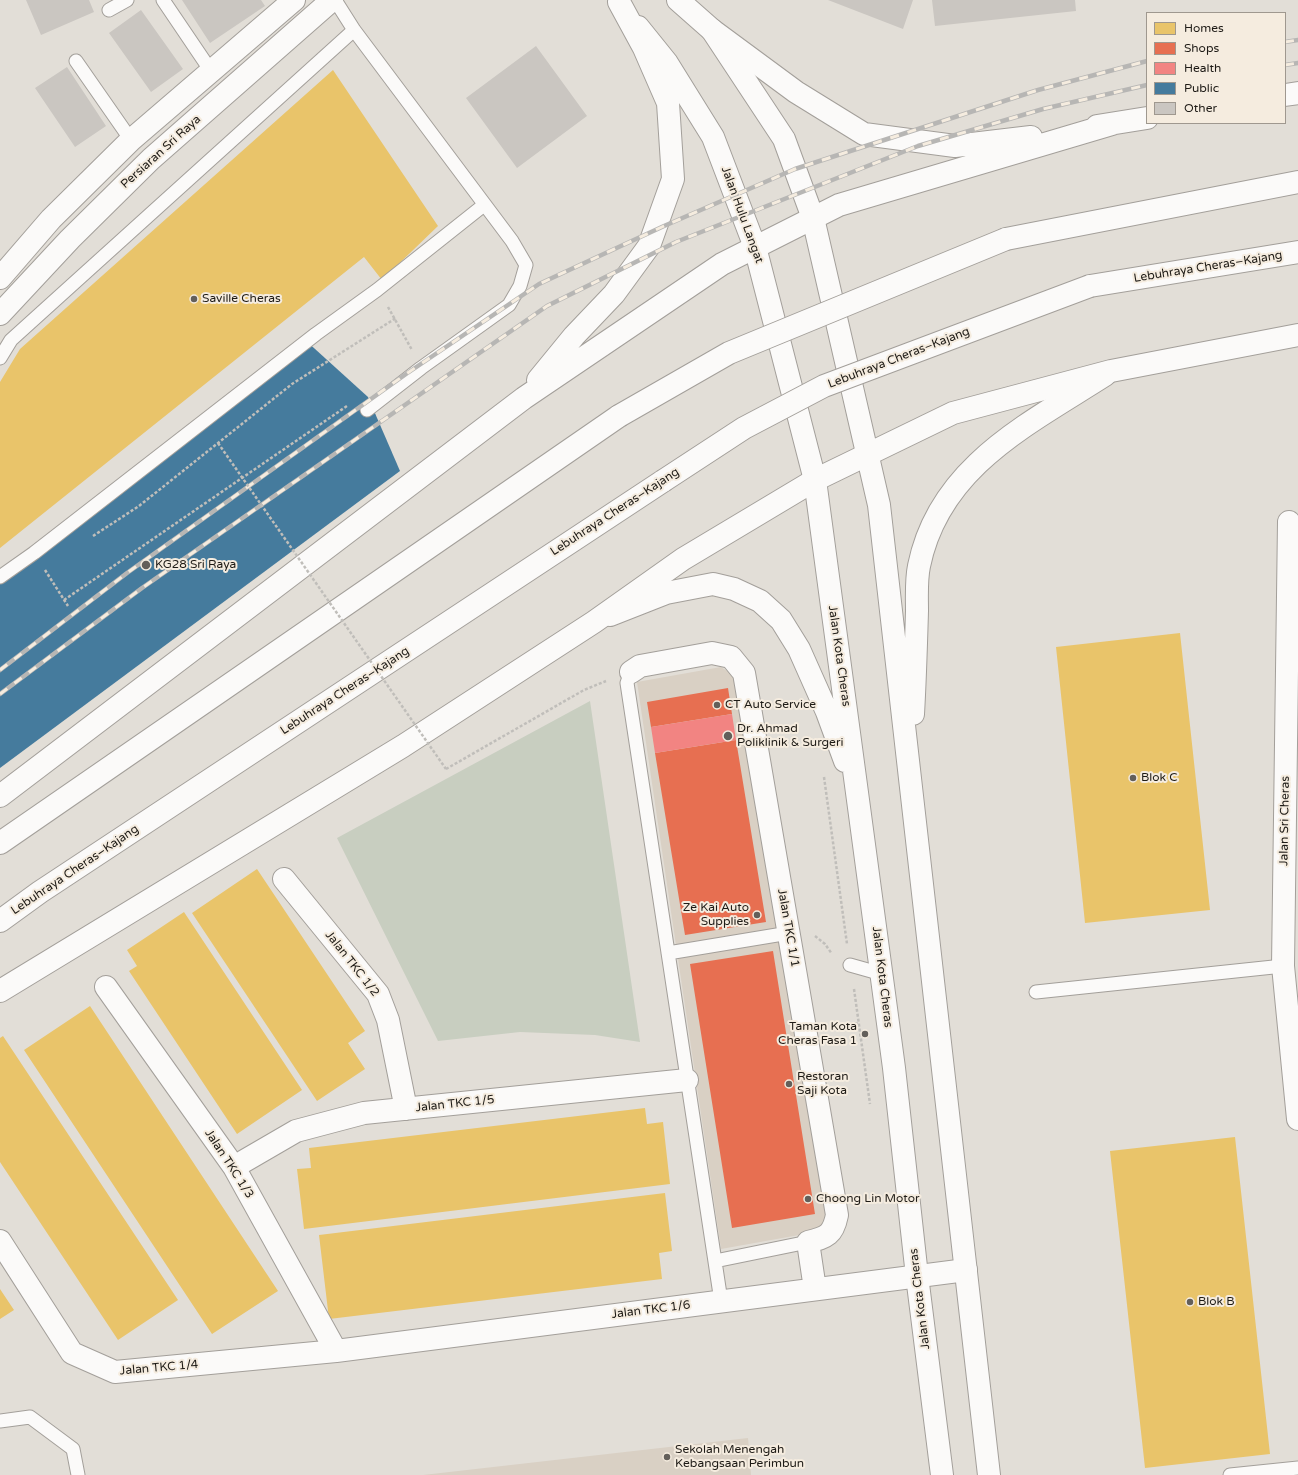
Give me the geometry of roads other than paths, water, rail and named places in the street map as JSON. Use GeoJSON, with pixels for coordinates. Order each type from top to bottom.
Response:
{"type":"FeatureCollection","features":[{"type":"Feature","properties":{"kind":"main road"},"geometry":{"type":"LineString","coordinates":[[0,278],[51,219],[131,140],[294,0]]}},
{"type":"Feature","properties":{"kind":"main road","name":"Persiaran Sri Raya"},"geometry":{"type":"LineString","coordinates":[[0,314],[70,239],[151,159],[333,0]]}},
{"type":"Feature","properties":{"kind":"main road"},"geometry":{"type":"LineString","coordinates":[[678,0],[712,30],[796,92],[864,134],[956,146],[1026,138],[1146,118]]}},
{"type":"Feature","properties":{"kind":"main road"},"geometry":{"type":"LineString","coordinates":[[524,398],[574,336],[614,294],[649,246],[673,180],[668,103],[644,48],[617,1]]}},
{"type":"Feature","properties":{"kind":"main road","name":"Jalan Hulu Langat"},"geometry":{"type":"LineString","coordinates":[[617,1],[667,63],[713,137],[756,247],[815,480]]}},
{"type":"Feature","properties":{"kind":"main road"},"geometry":{"type":"LineString","coordinates":[[712,30],[784,139],[812,218],[878,505],[989,1475]]}},
{"type":"Feature","properties":{"kind":"main road"},"geometry":{"type":"LineString","coordinates":[[1286,95],[1298,93]]}},
{"type":"Feature","properties":{"kind":"main road"},"geometry":{"type":"LineString","coordinates":[[0,796],[524,398],[722,264],[839,205],[1112,124]]}},
{"type":"Feature","properties":{"kind":"main road"},"geometry":{"type":"LineString","coordinates":[[0,843],[619,416],[729,353],[1006,239],[1298,182]]}},
{"type":"Feature","properties":{"kind":"main road","name":"Lebuhraya Cheras–Kajang"},"geometry":{"type":"LineString","coordinates":[[0,921],[47,888],[663,480],[744,428],[824,386],[1090,286],[1298,252]]}},
{"type":"Feature","properties":{"kind":"main road"},"geometry":{"type":"LineString","coordinates":[[0,991],[403,746],[594,622],[683,559],[815,480],[953,413],[1111,371],[1298,335]]}},
{"type":"Feature","properties":{"kind":"main road"},"geometry":{"type":"LineString","coordinates":[[911,789],[918,566],[934,522],[958,484],[981,458],[1008,437],[1111,371]]}},
{"type":"Feature","properties":{"kind":"main road","name":"Jalan Kota Cheras"},"geometry":{"type":"LineString","coordinates":[[815,480],[882,974],[942,1475]]}},
{"type":"Feature","properties":{"kind":"main road","name":"Jalan Sri Cheras"},"geometry":{"type":"LineString","coordinates":[[1289,522],[1291,921],[1283,966],[1298,1120]]}},
{"type":"Feature","properties":{"kind":"main road"},"geometry":{"type":"LineString","coordinates":[[594,622],[666,593],[713,584],[734,589],[760,601],[781,620],[799,649],[827,712],[859,799]]}},
{"type":"Feature","properties":{"kind":"main road","name":"Jalan TKC 1/1"},"geometry":{"type":"LineString","coordinates":[[631,672],[640,666],[712,653],[731,657],[744,673],[838,1215],[835,1227],[828,1236],[808,1242]]}},
{"type":"Feature","properties":{"kind":"main road","name":"Jalan TKC 1/2"},"geometry":{"type":"LineString","coordinates":[[284,879],[378,994],[388,1020],[406,1109]]}},
{"type":"Feature","properties":{"kind":"main road","name":"Jalan TKC 1/3"},"geometry":{"type":"LineString","coordinates":[[106,987],[234,1167],[336,1351]]}},
{"type":"Feature","properties":{"kind":"main road","name":"Jalan TKC 1/5"},"geometry":{"type":"LineString","coordinates":[[234,1167],[296,1131],[364,1113],[687,1080]]}},
{"type":"Feature","properties":{"kind":"main road","name":"Jalan TKC 1/4"},"geometry":{"type":"LineString","coordinates":[[0,1241],[72,1353],[115,1372],[336,1351]]}},
{"type":"Feature","properties":{"kind":"main road"},"geometry":{"type":"LineString","coordinates":[[808,1242],[815,1289]]}},
{"type":"Feature","properties":{"kind":"main road","name":"Jalan TKC 1/6"},"geometry":{"type":"LineString","coordinates":[[336,1351],[966,1270]]}},
{"type":"Feature","properties":{"kind":"lane"},"geometry":{"type":"LineString","coordinates":[[109,10],[127,0]]}},
{"type":"Feature","properties":{"kind":"lane"},"geometry":{"type":"LineString","coordinates":[[163,0],[211,71]]}},
{"type":"Feature","properties":{"kind":"lane"},"geometry":{"type":"LineString","coordinates":[[333,0],[512,241],[526,265],[520,286],[509,305],[421,368],[367,410]]}},
{"type":"Feature","properties":{"kind":"lane"},"geometry":{"type":"LineString","coordinates":[[0,358],[11,340],[354,30]]}},
{"type":"Feature","properties":{"kind":"lane"},"geometry":{"type":"LineString","coordinates":[[76,61],[131,140]]}},
{"type":"Feature","properties":{"kind":"lane"},"geometry":{"type":"LineString","coordinates":[[0,577],[34,553],[316,334],[377,290],[484,205]]}},
{"type":"Feature","properties":{"kind":"lane"},"geometry":{"type":"LineString","coordinates":[[631,672],[627,683],[721,1301]]}},
{"type":"Feature","properties":{"kind":"lane"},"geometry":{"type":"LineString","coordinates":[[668,952],[789,932]]}},
{"type":"Feature","properties":{"kind":"lane"},"geometry":{"type":"LineString","coordinates":[[850,965],[882,974]]}},
{"type":"Feature","properties":{"kind":"lane"},"geometry":{"type":"LineString","coordinates":[[1036,992],[1283,966]]}},
{"type":"Feature","properties":{"kind":"lane"},"geometry":{"type":"LineString","coordinates":[[715,1261],[808,1242]]}},
{"type":"Feature","properties":{"kind":"lane"},"geometry":{"type":"LineString","coordinates":[[0,1421],[30,1418],[73,1449],[78,1475]]}},
{"type":"Feature","properties":{"kind":"lane"},"geometry":{"type":"LineString","coordinates":[[1230,1475],[1298,1468]]}},
{"type":"Feature","properties":{"kind":"railway"},"geometry":{"type":"LineString","coordinates":[[1286,42],[1298,40]]}},
{"type":"Feature","properties":{"kind":"railway"},"geometry":{"type":"LineString","coordinates":[[0,670],[127,573],[406,374],[539,284],[664,226],[795,169],[1038,90],[1146,61]]}},
{"type":"Feature","properties":{"kind":"railway"},"geometry":{"type":"LineString","coordinates":[[1286,65],[1298,63]]}},
{"type":"Feature","properties":{"kind":"railway"},"geometry":{"type":"LineString","coordinates":[[0,694],[142,588],[547,306],[676,242],[918,146],[1043,109],[1146,85]]}},
{"type":"Feature","properties":{"kind":"place","name":"Saville Cheras"},"geometry":{"type":"Point","coordinates":[194,299]}},
{"type":"Feature","properties":{"kind":"place","name":"KG28 Sri Raya"},"geometry":{"type":"Point","coordinates":[146,565]}},
{"type":"Feature","properties":{"kind":"place","name":"CT Auto Service"},"geometry":{"type":"Point","coordinates":[717,705]}},
{"type":"Feature","properties":{"kind":"place","name":"Dr. Ahmad Poliklinik & Surgeri"},"geometry":{"type":"Point","coordinates":[728,736]}},
{"type":"Feature","properties":{"kind":"place","name":"Blok C"},"geometry":{"type":"Point","coordinates":[1133,778]}},
{"type":"Feature","properties":{"kind":"place","name":"Ze Kai Auto Supplies"},"geometry":{"type":"Point","coordinates":[757,915]}},
{"type":"Feature","properties":{"kind":"place","name":"Taman Kota Cheras Fasa 1"},"geometry":{"type":"Point","coordinates":[865,1034]}},
{"type":"Feature","properties":{"kind":"place","name":"Restoran Saji Kota"},"geometry":{"type":"Point","coordinates":[789,1084]}},
{"type":"Feature","properties":{"kind":"place","name":"Choong Lin Motor"},"geometry":{"type":"Point","coordinates":[808,1199]}},
{"type":"Feature","properties":{"kind":"place","name":"Blok B"},"geometry":{"type":"Point","coordinates":[1190,1302]}},
{"type":"Feature","properties":{"kind":"place","name":"Sekolah Menengah Kebangsaan Perimbun"},"geometry":{"type":"Point","coordinates":[667,1457]}}]}
